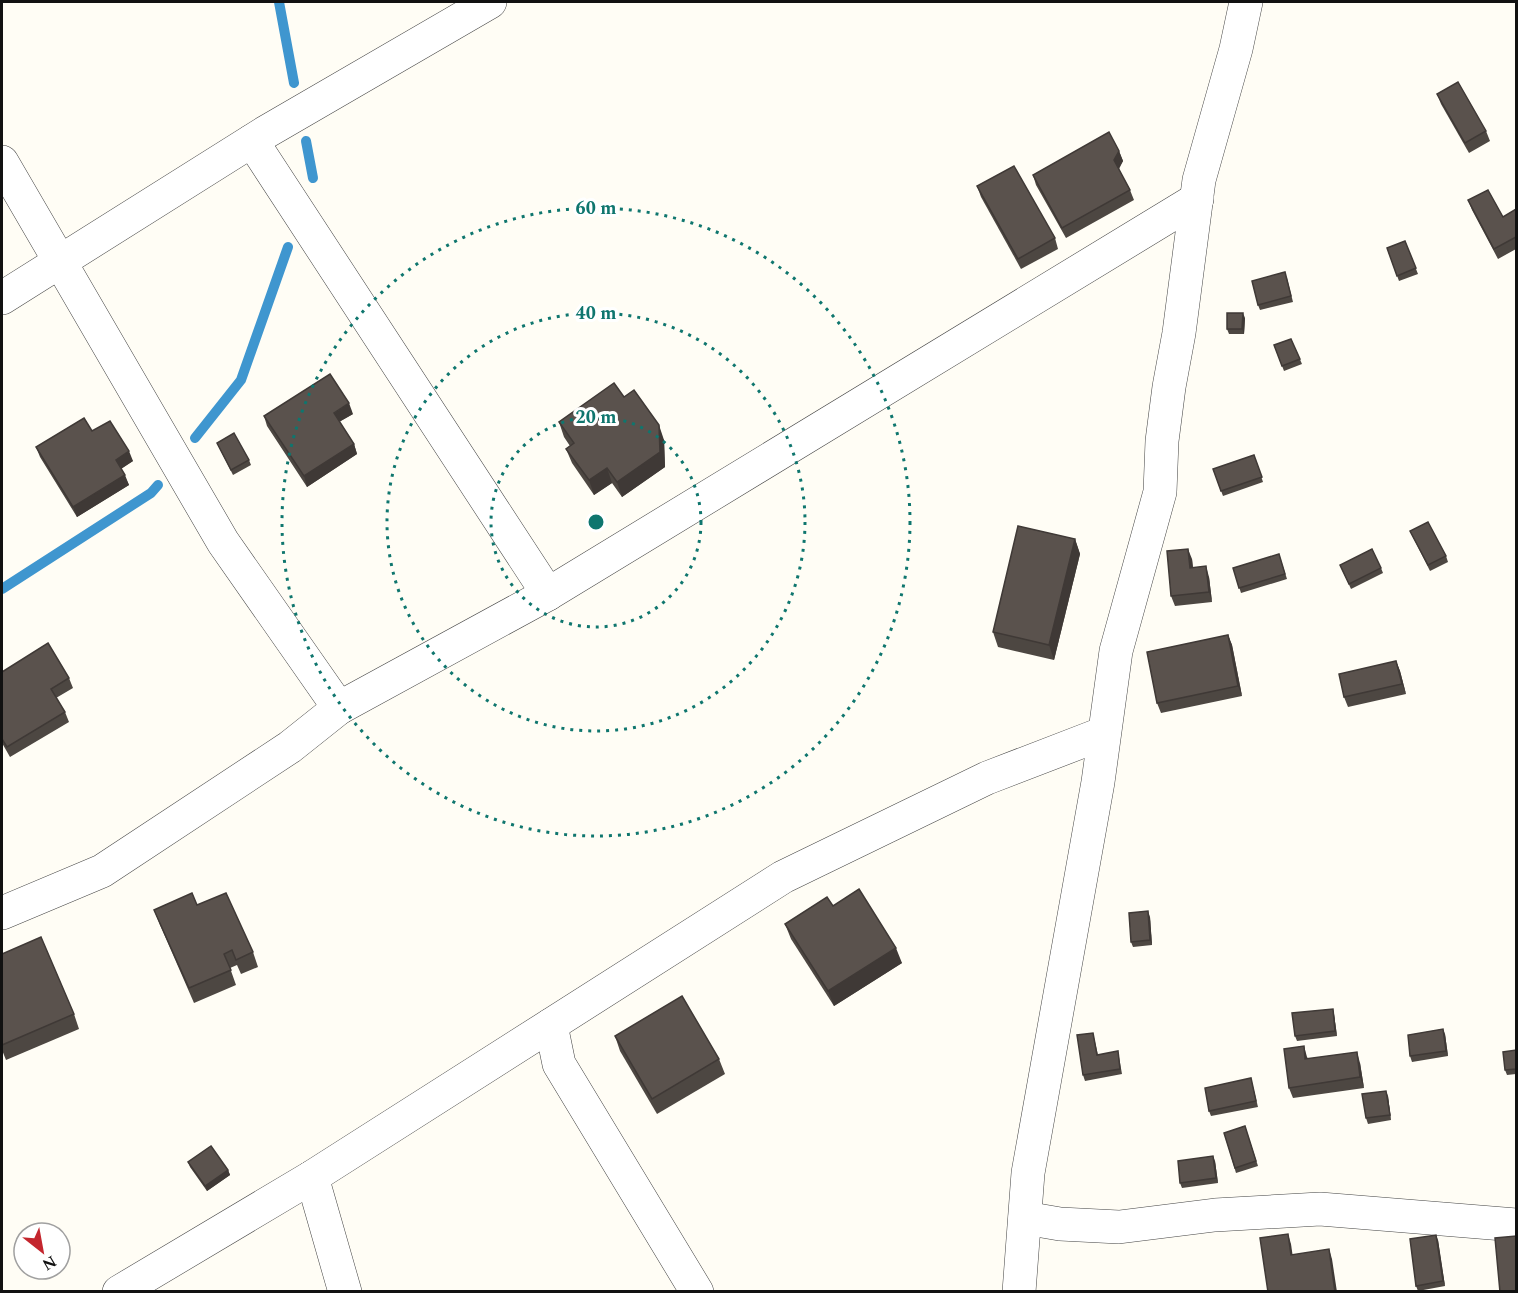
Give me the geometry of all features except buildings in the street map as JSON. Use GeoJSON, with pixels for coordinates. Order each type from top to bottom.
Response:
{"type":"FeatureCollection","features":[{"type":"Feature","properties":{"kind":"street"},"geometry":{"type":"LineString","coordinates":[[2,298],[252,141],[490,2]]}},
{"type":"Feature","properties":{"kind":"street"},"geometry":{"type":"LineString","coordinates":[[1017,1290],[1028,1173],[1098,782],[1116,651],[1160,492],[1162,441],[1168,387],[1179,333],[1199,180],[1232,65],[1246,2]]}},
{"type":"Feature","properties":{"kind":"street"},"geometry":{"type":"LineString","coordinates":[[252,141],[548,594]]}},
{"type":"Feature","properties":{"kind":"street"},"geometry":{"type":"LineString","coordinates":[[2,162],[223,542],[339,708]]}},
{"type":"Feature","properties":{"kind":"street"},"geometry":{"type":"LineString","coordinates":[[4,905],[102,871],[290,747],[339,708],[548,594],[1197,199]]}},
{"type":"Feature","properties":{"kind":"street"},"geometry":{"type":"LineString","coordinates":[[119,1292],[312,1177],[783,877],[987,778],[1104,733]]}},
{"type":"Feature","properties":{"kind":"street"},"geometry":{"type":"LineString","coordinates":[[551,1025],[559,1064],[697,1292]]}},
{"type":"Feature","properties":{"kind":"street"},"geometry":{"type":"LineString","coordinates":[[312,1177],[345,1292]]}},
{"type":"Feature","properties":{"kind":"street"},"geometry":{"type":"LineString","coordinates":[[1025,1218],[1060,1224],[1119,1227],[1215,1215],[1320,1209],[1516,1225]]}},
{"type":"Feature","properties":{"kind":"waterway"},"geometry":{"type":"LineString","coordinates":[[279,2],[294,83]]}},
{"type":"Feature","properties":{"kind":"waterway"},"geometry":{"type":"LineString","coordinates":[[306,141],[313,178]]}},
{"type":"Feature","properties":{"kind":"waterway"},"geometry":{"type":"LineString","coordinates":[[195,438],[241,380],[288,247]]}},
{"type":"Feature","properties":{"kind":"waterway"},"geometry":{"type":"LineString","coordinates":[[2,589],[151,493],[158,485]]}}]}
